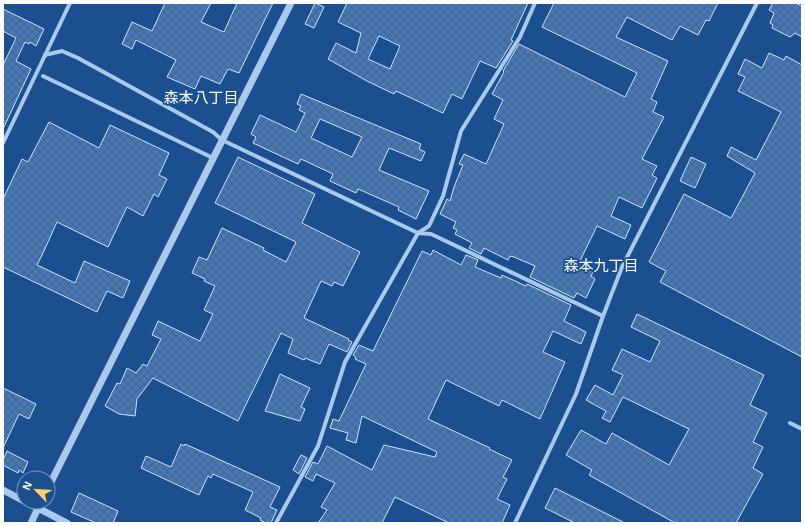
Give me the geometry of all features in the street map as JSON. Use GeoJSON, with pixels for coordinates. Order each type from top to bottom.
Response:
{"type":"FeatureCollection","features":[{"type":"Feature","properties":{"kind":"street"},"geometry":{"type":"LineString","coordinates":[[3,143],[70,3]]}},
{"type":"Feature","properties":{"kind":"street"},"geometry":{"type":"LineString","coordinates":[[56,472],[291,3]]}},
{"type":"Feature","properties":{"kind":"street"},"geometry":{"type":"LineString","coordinates":[[276,523],[318,446],[345,362],[418,233],[429,226],[443,196],[461,132],[520,37],[535,3]]}},
{"type":"Feature","properties":{"kind":"street"},"geometry":{"type":"LineString","coordinates":[[515,523],[576,394],[622,267],[758,3]]}},
{"type":"Feature","properties":{"kind":"street"},"geometry":{"type":"LineString","coordinates":[[45,55],[62,51],[78,58],[213,132],[222,140],[418,233],[431,234],[603,316]]}},
{"type":"Feature","properties":{"kind":"street"},"geometry":{"type":"LineString","coordinates":[[43,76],[213,158]]}},
{"type":"Feature","properties":{"kind":"street"},"geometry":{"type":"LineString","coordinates":[[790,423],[802,429]]}},
{"type":"Feature","properties":{"kind":"street"},"geometry":{"type":"LineString","coordinates":[[3,490],[16,496]]}},
{"type":"Feature","properties":{"kind":"street"},"geometry":{"type":"LineString","coordinates":[[31,523],[37,510]]}},
{"type":"Feature","properties":{"kind":"street"},"geometry":{"type":"LineString","coordinates":[[47,510],[67,523]]}},
{"type":"Feature","properties":{"kind":"building"},"geometry":{"type":"Polygon","coordinates":[[[165,3],[211,3],[201,22],[224,32],[237,3],[273,3],[239,73],[228,69],[220,84],[201,76],[195,89],[167,77],[176,60],[136,40],[132,49],[122,44],[132,22],[152,31],[165,3]]]}},
{"type":"Feature","properties":{"kind":"building"},"geometry":{"type":"Polygon","coordinates":[[[315,3],[324,7],[314,28],[305,24],[315,3]]]}},
{"type":"Feature","properties":{"kind":"building"},"geometry":{"type":"Polygon","coordinates":[[[347,3],[528,3],[511,40],[513,41],[496,68],[480,61],[462,99],[452,94],[443,113],[396,91],[394,94],[328,59],[336,43],[356,53],[361,33],[338,22],[347,3]],[[379,36],[368,59],[390,69],[400,46],[379,36]]]}},
{"type":"Feature","properties":{"kind":"building"},"geometry":{"type":"Polygon","coordinates":[[[554,3],[718,3],[709,21],[706,20],[698,35],[680,26],[672,40],[627,17],[616,37],[668,61],[651,99],[657,102],[653,112],[664,117],[642,159],[657,166],[652,175],[657,178],[642,208],[619,197],[611,216],[631,225],[625,239],[597,226],[579,263],[594,270],[591,276],[595,279],[586,298],[577,293],[574,298],[530,277],[535,266],[514,257],[510,256],[508,260],[484,248],[481,254],[469,248],[472,243],[455,234],[457,230],[453,228],[456,222],[440,214],[447,199],[450,201],[463,165],[459,164],[464,154],[486,164],[504,124],[494,119],[503,100],[492,94],[504,72],[503,71],[519,44],[625,97],[637,73],[542,27],[554,3]]]}},
{"type":"Feature","properties":{"kind":"building"},"geometry":{"type":"Polygon","coordinates":[[[773,3],[795,3],[802,6],[802,37],[795,33],[790,37],[772,28],[773,25],[770,23],[774,13],[769,10],[773,3]]]}},
{"type":"Feature","properties":{"kind":"building"},"geometry":{"type":"Polygon","coordinates":[[[3,9],[44,29],[36,46],[30,42],[29,44],[25,42],[16,61],[31,69],[3,129],[3,65],[16,38],[3,31],[3,9]]]}},
{"type":"Feature","properties":{"kind":"building"},"geometry":{"type":"Polygon","coordinates":[[[769,53],[784,60],[786,56],[802,65],[802,357],[660,282],[666,271],[649,262],[684,194],[731,218],[755,173],[727,156],[731,147],[756,160],[781,112],[738,91],[745,77],[738,74],[745,59],[762,68],[769,53]]]}},
{"type":"Feature","properties":{"kind":"building"},"geometry":{"type":"Polygon","coordinates":[[[301,94],[421,144],[419,149],[425,152],[421,161],[389,148],[379,170],[429,191],[416,219],[398,210],[399,207],[358,189],[356,193],[330,181],[333,174],[301,159],[298,164],[253,143],[256,137],[251,134],[260,115],[296,132],[305,113],[299,110],[301,106],[297,104],[301,94]],[[320,119],[311,138],[352,157],[362,137],[320,119]]]}},
{"type":"Feature","properties":{"kind":"building"},"geometry":{"type":"Polygon","coordinates":[[[49,122],[99,148],[110,125],[169,153],[159,175],[167,179],[158,197],[154,194],[143,216],[127,207],[108,247],[57,222],[37,265],[75,283],[84,261],[130,281],[123,298],[107,291],[97,312],[3,267],[3,199],[22,159],[28,162],[49,122]]]}},
{"type":"Feature","properties":{"kind":"building"},"geometry":{"type":"Polygon","coordinates":[[[238,157],[315,194],[302,223],[360,252],[343,286],[334,282],[332,286],[321,281],[304,318],[349,339],[348,340],[352,342],[347,352],[329,344],[320,364],[305,358],[304,360],[288,353],[293,339],[281,333],[238,421],[153,378],[137,399],[135,416],[119,414],[105,406],[117,383],[120,384],[127,368],[136,373],[143,364],[147,366],[161,339],[152,335],[158,321],[200,341],[213,314],[204,310],[215,286],[192,273],[199,257],[207,260],[222,228],[264,248],[263,250],[286,262],[296,242],[215,203],[238,157]]]}},
{"type":"Feature","properties":{"kind":"building"},"geometry":{"type":"Polygon","coordinates":[[[691,157],[706,164],[695,188],[680,181],[691,157]]]}},
{"type":"Feature","properties":{"kind":"building"},"geometry":{"type":"Polygon","coordinates":[[[433,250],[461,265],[466,255],[478,260],[475,267],[501,278],[502,275],[526,286],[527,284],[571,305],[564,321],[586,332],[581,344],[553,331],[543,352],[565,362],[540,419],[502,400],[499,406],[446,380],[428,419],[512,460],[503,477],[507,479],[497,499],[510,505],[502,523],[449,523],[395,497],[382,523],[318,523],[327,510],[321,507],[335,483],[316,474],[313,481],[305,477],[313,462],[318,464],[327,446],[372,470],[384,445],[435,457],[437,452],[362,416],[356,443],[346,440],[348,433],[330,428],[333,419],[339,421],[366,364],[355,359],[356,357],[353,355],[359,345],[373,351],[422,251],[431,255],[433,250]]]}},
{"type":"Feature","properties":{"kind":"building"},"geometry":{"type":"Polygon","coordinates":[[[637,314],[764,375],[750,405],[767,413],[753,442],[763,447],[753,468],[763,474],[736,523],[675,523],[589,475],[592,470],[566,455],[581,430],[606,444],[612,433],[669,465],[689,429],[623,397],[610,422],[602,418],[606,411],[586,400],[595,385],[613,395],[623,375],[612,370],[622,349],[650,362],[660,341],[631,327],[637,314]]]}},
{"type":"Feature","properties":{"kind":"building"},"geometry":{"type":"Polygon","coordinates":[[[280,374],[310,388],[301,407],[305,409],[300,421],[265,411],[280,374]]]}},
{"type":"Feature","properties":{"kind":"building"},"geometry":{"type":"Polygon","coordinates":[[[3,388],[36,404],[29,419],[19,414],[3,448],[3,388]]]}},
{"type":"Feature","properties":{"kind":"building"},"geometry":{"type":"Polygon","coordinates":[[[181,444],[184,446],[185,444],[280,487],[270,507],[277,510],[271,523],[266,523],[260,520],[261,518],[245,510],[253,492],[213,474],[211,478],[208,476],[199,495],[141,468],[146,456],[171,467],[181,444]]]}},
{"type":"Feature","properties":{"kind":"building"},"geometry":{"type":"Polygon","coordinates":[[[7,451],[28,462],[24,470],[16,470],[16,472],[3,465],[3,460],[7,451]]]}},
{"type":"Feature","properties":{"kind":"building"},"geometry":{"type":"Polygon","coordinates":[[[301,455],[307,458],[299,474],[293,470],[301,455]]]}},
{"type":"Feature","properties":{"kind":"building"},"geometry":{"type":"Polygon","coordinates":[[[555,488],[625,523],[575,523],[545,508],[555,488]]]}},
{"type":"Feature","properties":{"kind":"building"},"geometry":{"type":"Polygon","coordinates":[[[79,493],[118,511],[113,523],[96,523],[71,512],[79,493]]]}},
{"type":"Feature","properties":{"kind":"district","name":"森本八丁目"},"geometry":{"type":"Point","coordinates":[201,98]}},
{"type":"Feature","properties":{"kind":"district","name":"森本九丁目"},"geometry":{"type":"Point","coordinates":[601,266]}}]}
